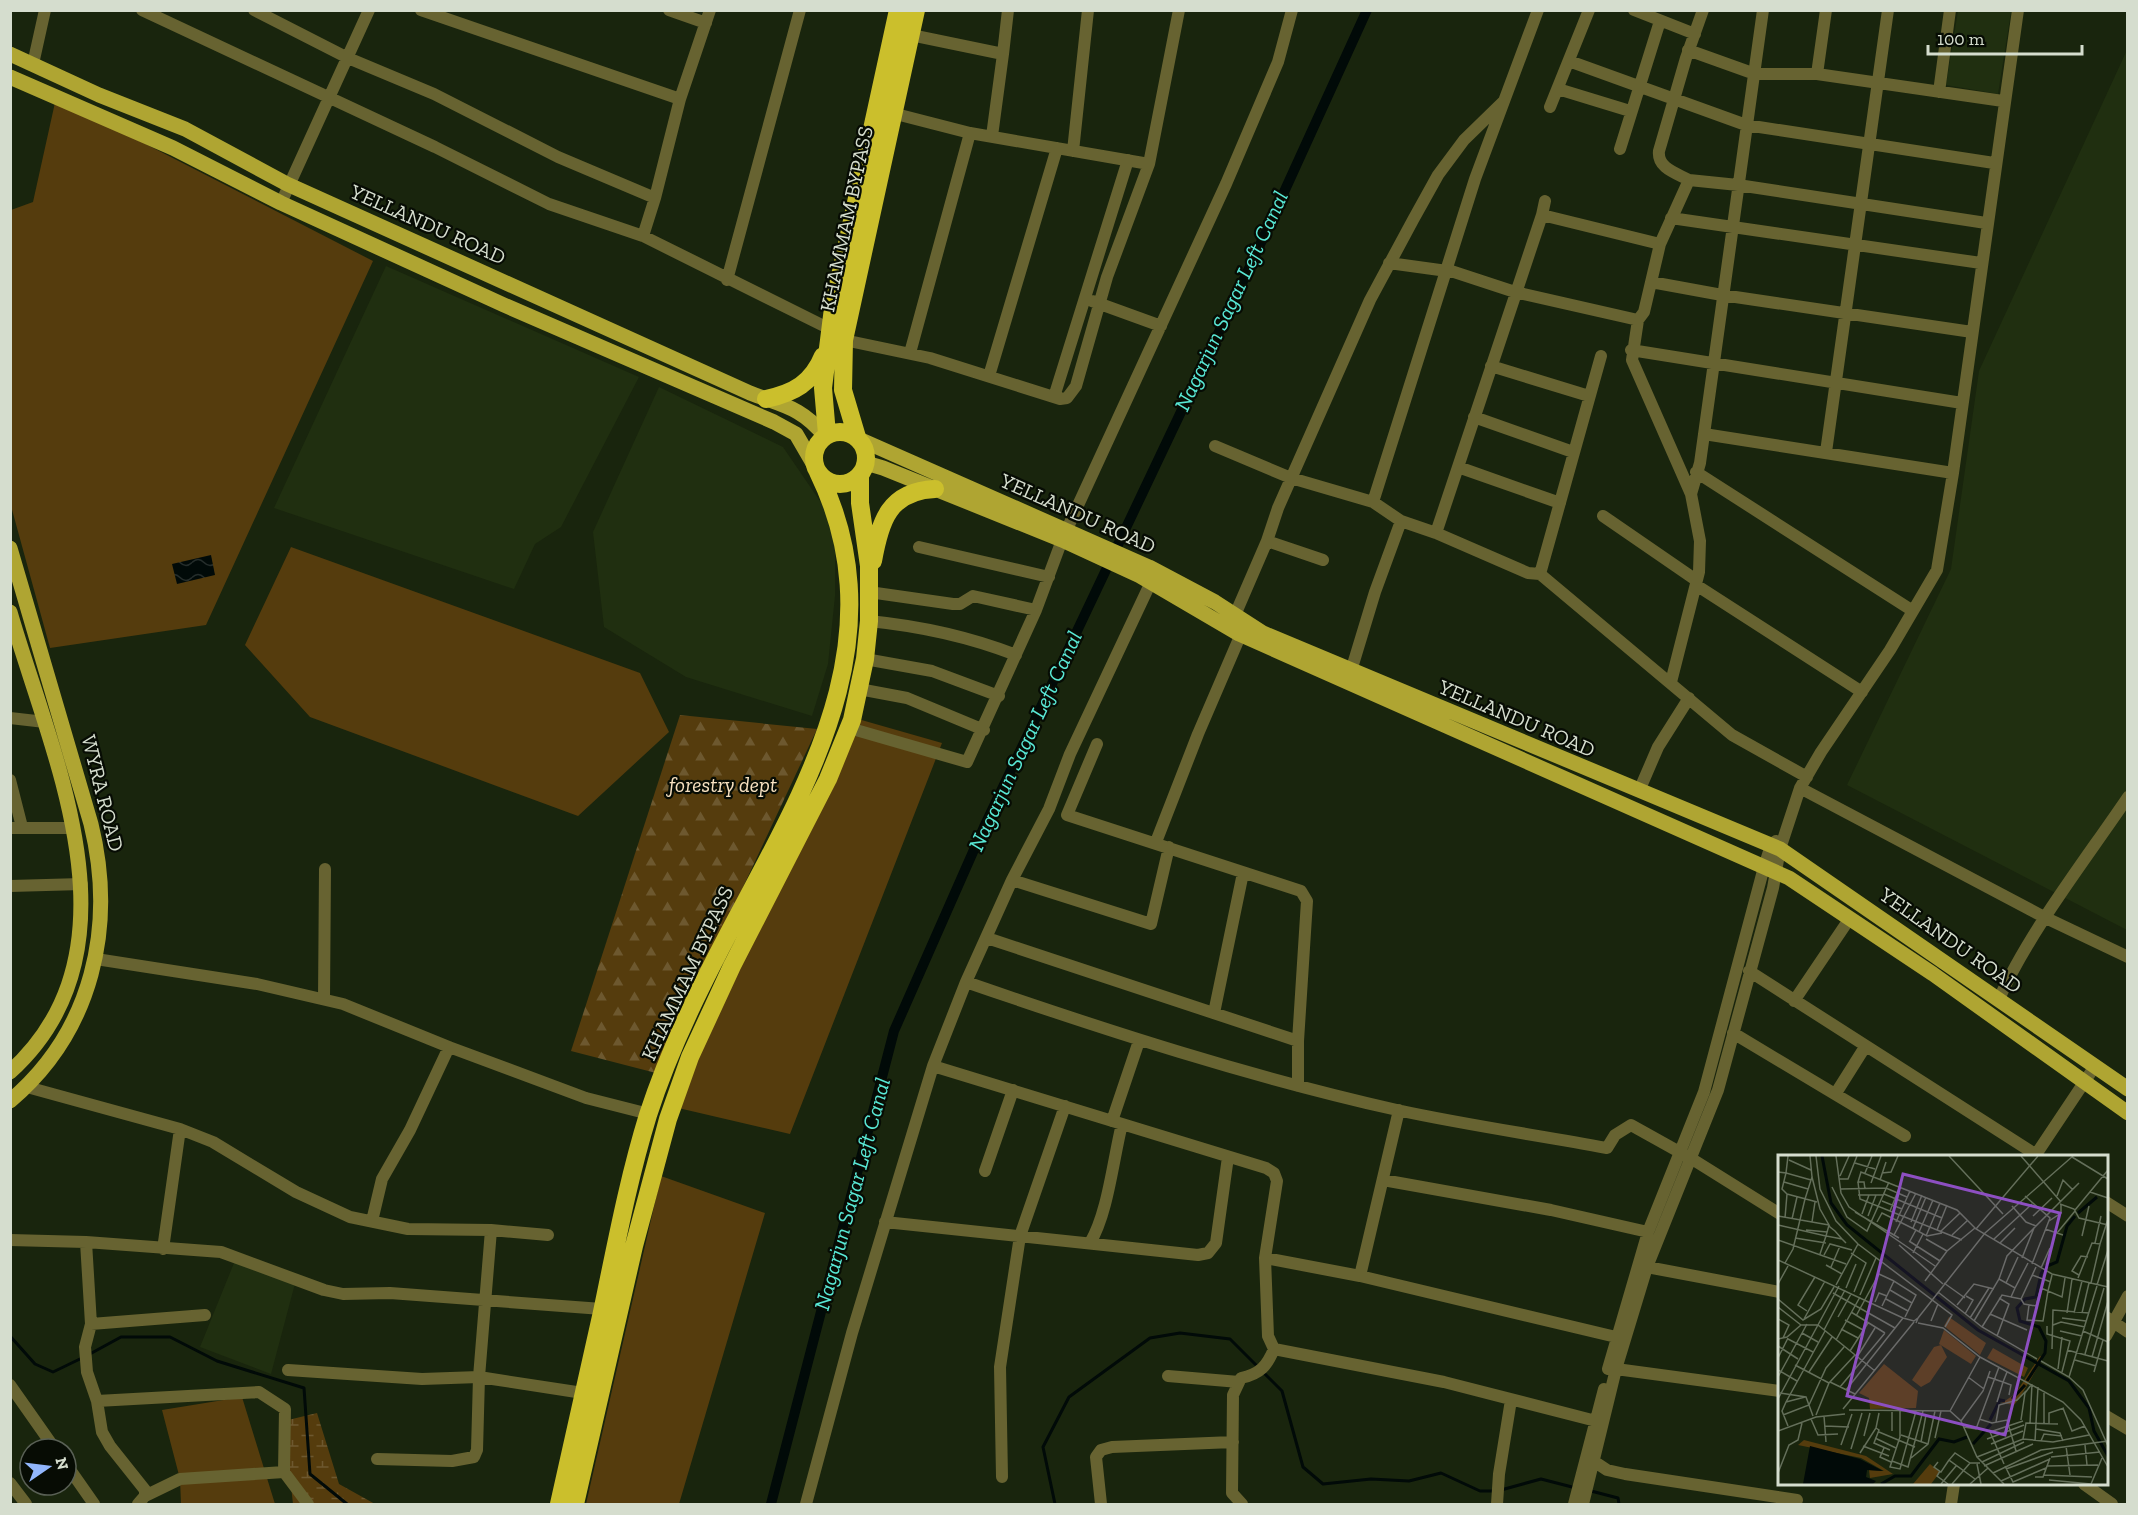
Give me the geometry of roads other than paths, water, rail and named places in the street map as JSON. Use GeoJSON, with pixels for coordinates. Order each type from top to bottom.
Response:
{"type":"FeatureCollection","features":[{"type":"Feature","properties":{"kind":"highway","name":"KHAMMAM BYPASS"},"geometry":{"type":"LineString","coordinates":[[826,435],[823,388],[898,10]]}},
{"type":"Feature","properties":{"kind":"highway","name":"KHAMMAM BYPASS"},"geometry":{"type":"LineString","coordinates":[[858,438],[842,380],[834,336],[892,113],[916,10]]}},
{"type":"Feature","properties":{"kind":"highway"},"geometry":{"type":"LineString","coordinates":[[766,399],[796,390],[807,382],[834,336]]}},
{"type":"Feature","properties":{"kind":"highway"},"geometry":{"type":"LineString","coordinates":[[842,431],[858,438],[865,450],[863,469],[854,480],[838,484],[830,483],[816,469],[815,448],[826,435],[842,431]]}},
{"type":"Feature","properties":{"kind":"highway","name":"KHAMMAM BYPASS"},"geometry":{"type":"LineString","coordinates":[[559,1504],[602,1309],[613,1246],[649,1114],[692,1007],[810,777],[832,715],[846,648],[849,570],[838,519],[816,469]]}},
{"type":"Feature","properties":{"kind":"highway","name":"KHAMMAM BYPASS"},"geometry":{"type":"LineString","coordinates":[[575,1504],[634,1246],[668,1119],[690,1057],[732,966],[828,779],[849,728],[860,688],[869,621],[869,592],[859,494],[863,469]]}},
{"type":"Feature","properties":{"kind":"highway"},"geometry":{"type":"LineString","coordinates":[[869,592],[876,543],[885,515],[902,497],[912,492],[934,489]]}},
{"type":"Feature","properties":{"kind":"main road","name":"YELLANDU ROAD"},"geometry":{"type":"LineString","coordinates":[[10,54],[185,129],[287,184],[766,399],[789,406],[810,418],[826,435]]}},
{"type":"Feature","properties":{"kind":"main road","name":"YELLANDU ROAD"},"geometry":{"type":"LineString","coordinates":[[10,77],[173,148],[280,202],[504,305],[774,422],[796,434],[816,469]]}},
{"type":"Feature","properties":{"kind":"main road","name":"YELLANDU ROAD"},"geometry":{"type":"LineString","coordinates":[[858,438],[1147,575],[1215,602],[1240,624],[1789,878],[1933,974],[2127,1113]]}},
{"type":"Feature","properties":{"kind":"main road","name":"YELLANDU ROAD"},"geometry":{"type":"LineString","coordinates":[[863,469],[934,489],[1064,534]]}},
{"type":"Feature","properties":{"kind":"main road","name":"WYRA ROAD"},"geometry":{"type":"LineString","coordinates":[[10,548],[66,732],[99,855],[96,959],[87,995],[71,1029],[52,1056],[27,1087],[10,1101]]}},
{"type":"Feature","properties":{"kind":"main road","name":"WYRA ROAD"},"geometry":{"type":"LineString","coordinates":[[10,612],[16,651],[45,722],[73,828],[81,878],[78,956],[69,989],[38,1045],[10,1072]]}},
{"type":"Feature","properties":{"kind":"main road","name":"YELLANDU ROAD"},"geometry":{"type":"LineString","coordinates":[[1240,624],[1639,791],[1778,843],[2127,1089]]}},
{"type":"Feature","properties":{"kind":"main road"},"geometry":{"type":"LineString","coordinates":[[81,878],[99,872]]}},
{"type":"Feature","properties":{"kind":"street"},"geometry":{"type":"LineString","coordinates":[[33,64],[45,10]]}},
{"type":"Feature","properties":{"kind":"street"},"geometry":{"type":"LineString","coordinates":[[142,10],[329,97],[549,204],[643,237],[834,336],[910,353],[1060,399],[1072,394],[1099,304],[1149,164],[1179,10]]}},
{"type":"Feature","properties":{"kind":"street"},"geometry":{"type":"LineString","coordinates":[[254,10],[348,58],[434,94],[558,157],[655,198]]}},
{"type":"Feature","properties":{"kind":"street"},"geometry":{"type":"LineString","coordinates":[[280,202],[369,10]]}},
{"type":"Feature","properties":{"kind":"street"},"geometry":{"type":"LineString","coordinates":[[421,10],[680,99]]}},
{"type":"Feature","properties":{"kind":"street"},"geometry":{"type":"LineString","coordinates":[[669,10],[706,23]]}},
{"type":"Feature","properties":{"kind":"street"},"geometry":{"type":"LineString","coordinates":[[643,237],[680,99],[710,10]]}},
{"type":"Feature","properties":{"kind":"street"},"geometry":{"type":"LineString","coordinates":[[728,280],[800,10]]}},
{"type":"Feature","properties":{"kind":"street"},"geometry":{"type":"LineString","coordinates":[[992,136],[1008,10]]}},
{"type":"Feature","properties":{"kind":"street"},"geometry":{"type":"LineString","coordinates":[[1073,151],[1088,10]]}},
{"type":"Feature","properties":{"kind":"street"},"geometry":{"type":"LineString","coordinates":[[849,728],[967,762],[984,730],[1017,655],[1064,534],[1226,184],[1278,62],[1292,10]]}},
{"type":"Feature","properties":{"kind":"street"},"geometry":{"type":"LineString","coordinates":[[1373,502],[1475,179],[1538,10]]}},
{"type":"Feature","properties":{"kind":"street"},"geometry":{"type":"LineString","coordinates":[[1550,107],[1589,10]]}},
{"type":"Feature","properties":{"kind":"street"},"geometry":{"type":"LineString","coordinates":[[1634,10],[1695,34]]}},
{"type":"Feature","properties":{"kind":"street"},"geometry":{"type":"LineString","coordinates":[[1703,10],[1688,50],[1658,158],[1665,168],[1689,180],[1738,184],[1986,223]]}},
{"type":"Feature","properties":{"kind":"street"},"geometry":{"type":"LineString","coordinates":[[1691,494],[1704,434],[1763,10]]}},
{"type":"Feature","properties":{"kind":"street"},"geometry":{"type":"LineString","coordinates":[[1817,74],[1826,10]]}},
{"type":"Feature","properties":{"kind":"street"},"geometry":{"type":"LineString","coordinates":[[1826,452],[1888,10]]}},
{"type":"Feature","properties":{"kind":"street"},"geometry":{"type":"LineString","coordinates":[[1939,92],[1950,10]]}},
{"type":"Feature","properties":{"kind":"street"},"geometry":{"type":"LineString","coordinates":[[1580,1500],[1616,1369],[1647,1267],[1686,1156],[1778,843],[1804,783],[1937,570],[1953,473],[1994,163],[2018,10]]}},
{"type":"Feature","properties":{"kind":"street"},"geometry":{"type":"LineString","coordinates":[[1620,149],[1660,21]]}},
{"type":"Feature","properties":{"kind":"street"},"geometry":{"type":"LineString","coordinates":[[911,35],[1003,54]]}},
{"type":"Feature","properties":{"kind":"street"},"geometry":{"type":"LineString","coordinates":[[1688,50],[1755,74],[1817,74],[2003,101]]}},
{"type":"Feature","properties":{"kind":"street"},"geometry":{"type":"LineString","coordinates":[[1569,61],[1746,125],[1994,163]]}},
{"type":"Feature","properties":{"kind":"street"},"geometry":{"type":"LineString","coordinates":[[1558,89],[1630,111]]}},
{"type":"Feature","properties":{"kind":"street"},"geometry":{"type":"LineString","coordinates":[[1156,842],[1240,624],[1278,508],[1389,263],[1438,176],[1464,140],[1503,102]]}},
{"type":"Feature","properties":{"kind":"street"},"geometry":{"type":"LineString","coordinates":[[892,113],[970,132],[1149,164]]}},
{"type":"Feature","properties":{"kind":"street"},"geometry":{"type":"LineString","coordinates":[[910,353],[970,132]]}},
{"type":"Feature","properties":{"kind":"street"},"geometry":{"type":"LineString","coordinates":[[989,376],[1058,148]]}},
{"type":"Feature","properties":{"kind":"street"},"geometry":{"type":"LineString","coordinates":[[1054,397],[1128,160]]}},
{"type":"Feature","properties":{"kind":"street"},"geometry":{"type":"LineString","coordinates":[[1671,682],[1699,572],[1700,541],[1691,494],[1632,360],[1631,350],[1638,320],[1644,312],[1660,244],[1689,180]]}},
{"type":"Feature","properties":{"kind":"street"},"geometry":{"type":"LineString","coordinates":[[1436,532],[1545,201]]}},
{"type":"Feature","properties":{"kind":"street"},"geometry":{"type":"LineString","coordinates":[[1542,215],[1660,244]]}},
{"type":"Feature","properties":{"kind":"street"},"geometry":{"type":"LineString","coordinates":[[1671,218],[1732,225],[1981,263]]}},
{"type":"Feature","properties":{"kind":"street"},"geometry":{"type":"LineString","coordinates":[[1389,263],[1447,270],[1515,292],[1638,320]]}},
{"type":"Feature","properties":{"kind":"street"},"geometry":{"type":"LineString","coordinates":[[1651,282],[1722,295],[1972,332]]}},
{"type":"Feature","properties":{"kind":"street"},"geometry":{"type":"LineString","coordinates":[[1085,299],[1161,326]]}},
{"type":"Feature","properties":{"kind":"street"},"geometry":{"type":"LineString","coordinates":[[1631,350],[1713,365],[1962,403]]}},
{"type":"Feature","properties":{"kind":"street"},"geometry":{"type":"LineString","coordinates":[[1540,574],[1601,356]]}},
{"type":"Feature","properties":{"kind":"street"},"geometry":{"type":"LineString","coordinates":[[1491,366],[1589,396]]}},
{"type":"Feature","properties":{"kind":"street"},"geometry":{"type":"LineString","coordinates":[[1474,417],[1573,452]]}},
{"type":"Feature","properties":{"kind":"street"},"geometry":{"type":"LineString","coordinates":[[1704,434],[1953,473]]}},
{"type":"Feature","properties":{"kind":"street"},"geometry":{"type":"LineString","coordinates":[[1215,446],[1291,478],[1373,502],[1401,521],[1436,532],[1528,573],[1540,574],[1732,735],[1804,783],[2046,918],[2127,957]]}},
{"type":"Feature","properties":{"kind":"street"},"geometry":{"type":"LineString","coordinates":[[1458,467],[1560,503]]}},
{"type":"Feature","properties":{"kind":"street"},"geometry":{"type":"LineString","coordinates":[[1696,472],[1913,611]]}},
{"type":"Feature","properties":{"kind":"street"},"geometry":{"type":"LineString","coordinates":[[1603,516],[1696,582],[1862,692]]}},
{"type":"Feature","properties":{"kind":"street"},"geometry":{"type":"LineString","coordinates":[[1351,671],[1375,592],[1401,521]]}},
{"type":"Feature","properties":{"kind":"street"},"geometry":{"type":"LineString","coordinates":[[1267,541],[1323,560]]}},
{"type":"Feature","properties":{"kind":"street"},"geometry":{"type":"LineString","coordinates":[[919,547],[1049,577]]}},
{"type":"Feature","properties":{"kind":"street"},"geometry":{"type":"LineString","coordinates":[[806,1504],[852,1333],[933,1066],[966,982],[1012,880],[1049,809],[1070,754],[1147,575]]}},
{"type":"Feature","properties":{"kind":"street"},"geometry":{"type":"LineString","coordinates":[[869,592],[953,604],[973,596],[1036,610]]}},
{"type":"Feature","properties":{"kind":"street"},"geometry":{"type":"LineString","coordinates":[[869,621],[942,633],[989,644],[1017,655]]}},
{"type":"Feature","properties":{"kind":"street"},"geometry":{"type":"LineString","coordinates":[[865,659],[932,671],[999,696]]}},
{"type":"Feature","properties":{"kind":"street"},"geometry":{"type":"LineString","coordinates":[[860,688],[906,698],[984,730]]}},
{"type":"Feature","properties":{"kind":"street"},"geometry":{"type":"LineString","coordinates":[[1639,791],[1658,747],[1689,698]]}},
{"type":"Feature","properties":{"kind":"street"},"geometry":{"type":"LineString","coordinates":[[10,718],[45,722]]}},
{"type":"Feature","properties":{"kind":"street"},"geometry":{"type":"LineString","coordinates":[[1067,815],[1096,744]]}},
{"type":"Feature","properties":{"kind":"street"},"geometry":{"type":"LineString","coordinates":[[10,780],[16,827],[73,828]]}},
{"type":"Feature","properties":{"kind":"street"},"geometry":{"type":"LineString","coordinates":[[2000,999],[2008,980],[2046,918],[2127,797]]}},
{"type":"Feature","properties":{"kind":"street"},"geometry":{"type":"LineString","coordinates":[[1049,809],[1301,891],[1307,901],[1298,1041],[1298,1086]]}},
{"type":"Feature","properties":{"kind":"street"},"geometry":{"type":"LineString","coordinates":[[1012,880],[1151,924],[1169,847]]}},
{"type":"Feature","properties":{"kind":"street"},"geometry":{"type":"LineString","coordinates":[[324,999],[325,869]]}},
{"type":"Feature","properties":{"kind":"street"},"geometry":{"type":"LineString","coordinates":[[1591,1466],[1596,1421],[1616,1337],[1648,1233],[1718,1090],[1749,971],[1770,870]]}},
{"type":"Feature","properties":{"kind":"street"},"geometry":{"type":"LineString","coordinates":[[1214,1013],[1243,873]]}},
{"type":"Feature","properties":{"kind":"street"},"geometry":{"type":"LineString","coordinates":[[10,886],[81,878]]}},
{"type":"Feature","properties":{"kind":"street"},"geometry":{"type":"LineString","coordinates":[[1794,1001],[1850,918]]}},
{"type":"Feature","properties":{"kind":"street"},"geometry":{"type":"LineString","coordinates":[[987,938],[1298,1041]]}},
{"type":"Feature","properties":{"kind":"street"},"geometry":{"type":"LineString","coordinates":[[96,959],[257,984],[343,1004],[449,1047],[586,1098],[649,1114]]}},
{"type":"Feature","properties":{"kind":"street"},"geometry":{"type":"LineString","coordinates":[[1749,971],[2034,1155]]}},
{"type":"Feature","properties":{"kind":"street"},"geometry":{"type":"LineString","coordinates":[[966,982],[1139,1041],[1298,1086],[1399,1110],[1607,1148],[1615,1135],[1624,1127],[1631,1125],[1778,1213]]}},
{"type":"Feature","properties":{"kind":"street"},"geometry":{"type":"LineString","coordinates":[[1733,1032],[1905,1136]]}},
{"type":"Feature","properties":{"kind":"street"},"geometry":{"type":"LineString","coordinates":[[1090,1244],[1100,1227],[1100,1214],[1108,1193],[1117,1123],[1139,1041]]}},
{"type":"Feature","properties":{"kind":"street"},"geometry":{"type":"LineString","coordinates":[[372,1221],[382,1179],[411,1130],[449,1047]]}},
{"type":"Feature","properties":{"kind":"street"},"geometry":{"type":"LineString","coordinates":[[1836,1093],[1865,1047]]}},
{"type":"Feature","properties":{"kind":"street"},"geometry":{"type":"LineString","coordinates":[[933,1066],[1266,1168],[1274,1173],[1277,1181],[1265,1258],[1268,1336],[1274,1349],[1267,1366],[1239,1382],[1168,1376]]}},
{"type":"Feature","properties":{"kind":"street"},"geometry":{"type":"LineString","coordinates":[[2037,1155],[2095,1066]]}},
{"type":"Feature","properties":{"kind":"street"},"geometry":{"type":"LineString","coordinates":[[27,1087],[180,1129],[213,1142],[296,1192],[350,1216],[408,1228],[491,1230],[548,1235]]}},
{"type":"Feature","properties":{"kind":"street"},"geometry":{"type":"LineString","coordinates":[[985,1172],[1013,1090]]}},
{"type":"Feature","properties":{"kind":"street"},"geometry":{"type":"LineString","coordinates":[[1002,1477],[1000,1367],[1020,1236],[1065,1106]]}},
{"type":"Feature","properties":{"kind":"street"},"geometry":{"type":"LineString","coordinates":[[1360,1276],[1399,1110]]}},
{"type":"Feature","properties":{"kind":"street"},"geometry":{"type":"LineString","coordinates":[[163,1249],[180,1129]]}},
{"type":"Feature","properties":{"kind":"street"},"geometry":{"type":"LineString","coordinates":[[885,1222],[1198,1255],[1208,1253],[1216,1243],[1228,1157]]}},
{"type":"Feature","properties":{"kind":"street"},"geometry":{"type":"LineString","coordinates":[[1383,1180],[1551,1210],[1648,1233]]}},
{"type":"Feature","properties":{"kind":"street"},"geometry":{"type":"LineString","coordinates":[[2108,1203],[2127,1216]]}},
{"type":"Feature","properties":{"kind":"street"},"geometry":{"type":"LineString","coordinates":[[377,1459],[452,1461],[474,1457],[477,1450],[483,1299],[491,1230]]}},
{"type":"Feature","properties":{"kind":"street"},"geometry":{"type":"LineString","coordinates":[[10,1240],[86,1242],[221,1252],[324,1290],[342,1294],[390,1293],[602,1309]]}},
{"type":"Feature","properties":{"kind":"street"},"geometry":{"type":"LineString","coordinates":[[86,1242],[91,1324],[85,1347],[87,1372],[97,1401],[102,1432],[110,1446],[145,1490],[142,1500]]}},
{"type":"Feature","properties":{"kind":"street"},"geometry":{"type":"LineString","coordinates":[[1265,1258],[1360,1276],[1616,1337]]}},
{"type":"Feature","properties":{"kind":"street"},"geometry":{"type":"LineString","coordinates":[[1647,1267],[1778,1292]]}},
{"type":"Feature","properties":{"kind":"street"},"geometry":{"type":"LineString","coordinates":[[2127,1296],[2110,1320],[2127,1332]]}},
{"type":"Feature","properties":{"kind":"street"},"geometry":{"type":"LineString","coordinates":[[91,1324],[204,1315]]}},
{"type":"Feature","properties":{"kind":"street"},"geometry":{"type":"LineString","coordinates":[[1274,1349],[1444,1382],[1596,1421]]}},
{"type":"Feature","properties":{"kind":"street"},"geometry":{"type":"LineString","coordinates":[[1616,1369],[1778,1392]]}},
{"type":"Feature","properties":{"kind":"street"},"geometry":{"type":"LineString","coordinates":[[288,1370],[422,1379],[479,1377],[583,1393]]}},
{"type":"Feature","properties":{"kind":"street"},"geometry":{"type":"LineString","coordinates":[[1239,1382],[1233,1395],[1232,1493],[1242,1504]]}},
{"type":"Feature","properties":{"kind":"street"},"geometry":{"type":"LineString","coordinates":[[10,1385],[47,1437]]}},
{"type":"Feature","properties":{"kind":"street"},"geometry":{"type":"LineString","coordinates":[[97,1401],[259,1392],[285,1409],[284,1472],[308,1504]]}},
{"type":"Feature","properties":{"kind":"street"},"geometry":{"type":"LineString","coordinates":[[1497,1504],[1499,1474],[1511,1400]]}},
{"type":"Feature","properties":{"kind":"street"},"geometry":{"type":"LineString","coordinates":[[2108,1417],[2127,1429]]}},
{"type":"Feature","properties":{"kind":"street"},"geometry":{"type":"LineString","coordinates":[[1101,1504],[1096,1457],[1101,1450],[1112,1447],[1233,1442]]}},
{"type":"Feature","properties":{"kind":"street"},"geometry":{"type":"LineString","coordinates":[[1591,1466],[1624,1474],[1797,1500]]}},
{"type":"Feature","properties":{"kind":"street"},"geometry":{"type":"LineString","coordinates":[[142,1500],[180,1479],[284,1472]]}},
{"type":"Feature","properties":{"kind":"street"},"geometry":{"type":"LineString","coordinates":[[78,1481],[94,1504]]}},
{"type":"Feature","properties":{"kind":"street"},"geometry":{"type":"LineString","coordinates":[[10,1483],[26,1504]]}},
{"type":"Feature","properties":{"kind":"street"},"geometry":{"type":"LineString","coordinates":[[1951,1504],[1954,1485]]}},
{"type":"Feature","properties":{"kind":"street"},"geometry":{"type":"LineString","coordinates":[[2085,1485],[2112,1504]]}},
{"type":"Feature","properties":{"kind":"water"},"geometry":{"type":"Polygon","coordinates":[[[211,555],[215,575],[177,584],[172,564],[211,555]]]}},
{"type":"Feature","properties":{"kind":"waterway","name":"Nagarjun Sagar Left Canal"},"geometry":{"type":"LineString","coordinates":[[771,1504],[894,1031],[984,827],[1254,258],[1367,10]]}},
{"type":"Feature","properties":{"kind":"waterway"},"geometry":{"type":"LineString","coordinates":[[1055,1504],[1043,1447],[1069,1397],[1150,1338],[1180,1333],[1230,1339],[1258,1367]]}},
{"type":"Feature","properties":{"kind":"waterway"},"geometry":{"type":"LineString","coordinates":[[10,1336],[35,1364],[53,1372],[82,1358]]}},
{"type":"Feature","properties":{"kind":"waterway"},"geometry":{"type":"LineString","coordinates":[[88,1355],[121,1337],[170,1337],[217,1361],[304,1388],[310,1474],[347,1504]]}},
{"type":"Feature","properties":{"kind":"waterway"},"geometry":{"type":"LineString","coordinates":[[1263,1372],[1282,1391],[1303,1467],[1323,1484],[1371,1479],[1409,1481],[1441,1473],[1480,1491],[1494,1491]]}},
{"type":"Feature","properties":{"kind":"waterway"},"geometry":{"type":"LineString","coordinates":[[1501,1490],[1541,1479],[1576,1488]]}},
{"type":"Feature","properties":{"kind":"waterway"},"geometry":{"type":"LineString","coordinates":[[1591,1491],[1618,1498],[1619,1504]]}},
{"type":"Feature","properties":{"kind":"park label","name":"forestry dept"},"geometry":{"type":"Point","coordinates":[723,784]}}]}
